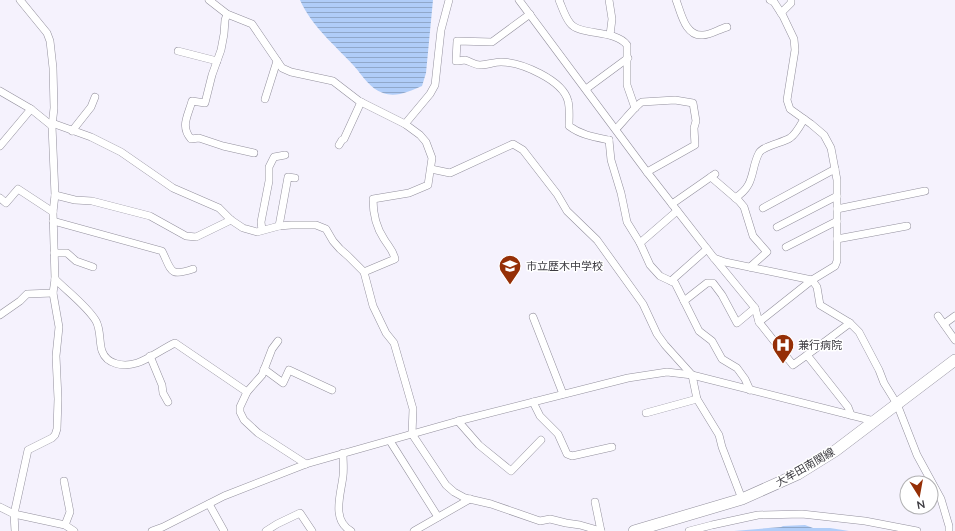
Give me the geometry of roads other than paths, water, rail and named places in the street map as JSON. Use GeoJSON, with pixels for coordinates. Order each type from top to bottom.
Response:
{"type":"FeatureCollection","features":[{"type":"Feature","properties":{"kind":"main road","name":"大牟田南関線"},"geometry":{"type":"LineString","coordinates":[[634,531],[742,499],[798,474],[835,451],[955,360]]}},
{"type":"Feature","properties":{"kind":"street"},"geometry":{"type":"LineString","coordinates":[[15,531],[14,514],[28,450],[52,438],[57,429],[58,399],[56,356],[59,327],[53,293],[55,279],[53,212],[55,195],[52,125],[54,108],[54,81],[50,41],[47,33],[20,0]]}},
{"type":"Feature","properties":{"kind":"street"},"geometry":{"type":"LineString","coordinates":[[209,0],[227,14],[252,24],[282,68],[291,72],[333,81],[361,102],[405,124],[420,135],[426,142],[432,158],[428,185],[409,193],[373,199],[373,212],[377,227],[393,251],[395,259],[364,272]]}},
{"type":"Feature","properties":{"kind":"street"},"geometry":{"type":"LineString","coordinates":[[405,124],[430,94],[435,85],[441,30],[449,0]]}},
{"type":"Feature","properties":{"kind":"street"},"geometry":{"type":"LineString","coordinates":[[519,0],[647,172],[754,308],[759,322],[793,365],[850,323]]}},
{"type":"Feature","properties":{"kind":"street"},"geometry":{"type":"LineString","coordinates":[[559,0],[570,23],[575,28],[610,35],[624,41],[627,45],[627,85],[635,108]]}},
{"type":"Feature","properties":{"kind":"street"},"geometry":{"type":"LineString","coordinates":[[610,35],[612,19],[609,2],[617,0]]}},
{"type":"Feature","properties":{"kind":"street"},"geometry":{"type":"LineString","coordinates":[[676,0],[686,27],[694,34],[702,36],[727,26]]}},
{"type":"Feature","properties":{"kind":"street"},"geometry":{"type":"LineString","coordinates":[[759,322],[812,280],[835,266],[837,261],[837,180],[831,148],[824,135],[790,109],[787,100],[795,50],[794,39],[781,13],[774,2],[770,0]]}},
{"type":"Feature","properties":{"kind":"street"},"geometry":{"type":"LineString","coordinates":[[781,13],[791,3],[791,0]]}},
{"type":"Feature","properties":{"kind":"street"},"geometry":{"type":"LineString","coordinates":[[227,14],[221,50],[212,75],[205,103],[192,101],[185,124],[185,129],[191,140],[199,138],[222,146],[254,152]]}},
{"type":"Feature","properties":{"kind":"street"},"geometry":{"type":"LineString","coordinates":[[530,14],[492,42],[457,41],[456,61],[466,60],[471,64],[478,65],[491,63],[515,63],[544,75],[561,89],[566,96],[569,106],[569,126],[585,135],[609,140]]}},
{"type":"Feature","properties":{"kind":"street"},"geometry":{"type":"LineString","coordinates":[[178,51],[217,61]]}},
{"type":"Feature","properties":{"kind":"street"},"geometry":{"type":"LineString","coordinates":[[586,89],[628,58]]}},
{"type":"Feature","properties":{"kind":"street"},"geometry":{"type":"LineString","coordinates":[[265,99],[277,61]]}},
{"type":"Feature","properties":{"kind":"street"},"geometry":{"type":"LineString","coordinates":[[0,91],[31,109],[52,125],[91,136],[122,152],[173,188],[220,208],[231,220],[243,228],[257,232],[279,226],[316,225],[326,229],[340,249],[364,272],[374,310],[386,333],[394,343],[413,409],[412,434],[446,485],[454,492],[470,499],[491,504],[540,521],[550,519],[601,531],[595,502]]}},
{"type":"Feature","properties":{"kind":"street"},"geometry":{"type":"LineString","coordinates":[[72,130],[91,108],[95,97]]}},
{"type":"Feature","properties":{"kind":"street"},"geometry":{"type":"LineString","coordinates":[[647,172],[695,144],[694,128],[696,121],[693,103],[675,100],[642,102],[638,104],[609,140],[611,160],[621,193],[627,222],[640,243],[654,271],[660,276],[675,283],[699,331],[712,341],[722,359],[737,368],[745,379],[750,390]]}},
{"type":"Feature","properties":{"kind":"street"},"geometry":{"type":"LineString","coordinates":[[339,146],[344,139],[361,102]]}},
{"type":"Feature","properties":{"kind":"street"},"geometry":{"type":"LineString","coordinates":[[0,146],[31,109]]}},
{"type":"Feature","properties":{"kind":"street"},"geometry":{"type":"LineString","coordinates":[[735,198],[743,193],[751,180],[760,152],[763,149],[791,138],[797,132],[804,119]]}},
{"type":"Feature","properties":{"kind":"street"},"geometry":{"type":"LineString","coordinates":[[431,169],[450,173],[514,144],[523,150],[557,194],[567,211],[597,240],[609,259],[643,304],[657,334],[692,375],[697,399],[719,435],[722,447],[742,499]]}},
{"type":"Feature","properties":{"kind":"street"},"geometry":{"type":"LineString","coordinates":[[262,230],[261,222],[269,181],[269,167],[274,157],[285,155]]}},
{"type":"Feature","properties":{"kind":"street"},"geometry":{"type":"LineString","coordinates":[[763,208],[835,169]]}},
{"type":"Feature","properties":{"kind":"street"},"geometry":{"type":"LineString","coordinates":[[672,204],[713,175],[744,208],[753,236],[767,252],[750,267]]}},
{"type":"Feature","properties":{"kind":"street"},"geometry":{"type":"LineString","coordinates":[[279,226],[288,176],[295,178]]}},
{"type":"Feature","properties":{"kind":"street"},"geometry":{"type":"LineString","coordinates":[[0,198],[6,203],[18,189],[53,212]]}},
{"type":"Feature","properties":{"kind":"street"},"geometry":{"type":"LineString","coordinates":[[837,209],[925,191]]}},
{"type":"Feature","properties":{"kind":"street"},"geometry":{"type":"LineString","coordinates":[[55,195],[150,216],[186,236],[196,237],[231,220]]}},
{"type":"Feature","properties":{"kind":"street"},"geometry":{"type":"LineString","coordinates":[[777,227],[837,196]]}},
{"type":"Feature","properties":{"kind":"street"},"geometry":{"type":"LineString","coordinates":[[640,243],[677,211]]}},
{"type":"Feature","properties":{"kind":"street"},"geometry":{"type":"LineString","coordinates":[[54,221],[162,251],[174,273],[180,274],[193,269]]}},
{"type":"Feature","properties":{"kind":"street"},"geometry":{"type":"LineString","coordinates":[[786,247],[837,221]]}},
{"type":"Feature","properties":{"kind":"street"},"geometry":{"type":"LineString","coordinates":[[837,239],[907,226]]}},
{"type":"Feature","properties":{"kind":"street"},"geometry":{"type":"LineString","coordinates":[[671,281],[707,249]]}},
{"type":"Feature","properties":{"kind":"street"},"geometry":{"type":"LineString","coordinates":[[54,253],[67,254],[76,261],[92,267]]}},
{"type":"Feature","properties":{"kind":"street"},"geometry":{"type":"LineString","coordinates":[[714,258],[812,280],[817,287],[820,304],[850,323],[859,332],[879,370],[884,383],[897,404],[917,455],[941,500],[949,526],[949,531]]}},
{"type":"Feature","properties":{"kind":"street"},"geometry":{"type":"LineString","coordinates":[[55,279],[96,322],[102,351],[106,359],[111,362],[124,365],[137,363],[175,343],[247,392]]}},
{"type":"Feature","properties":{"kind":"street"},"geometry":{"type":"LineString","coordinates":[[684,301],[707,283],[713,283],[722,295],[736,323],[754,308]]}},
{"type":"Feature","properties":{"kind":"street"},"geometry":{"type":"LineString","coordinates":[[0,315],[20,301],[27,294],[53,293]]}},
{"type":"Feature","properties":{"kind":"street"},"geometry":{"type":"LineString","coordinates":[[938,316],[955,340]]}},
{"type":"Feature","properties":{"kind":"street"},"geometry":{"type":"LineString","coordinates":[[944,324],[955,316]]}},
{"type":"Feature","properties":{"kind":"street"},"geometry":{"type":"LineString","coordinates":[[533,317],[563,394]]}},
{"type":"Feature","properties":{"kind":"street"},"geometry":{"type":"LineString","coordinates":[[278,341],[272,349],[262,375],[247,392],[240,407],[240,412],[244,420],[258,434],[306,464]]}},
{"type":"Feature","properties":{"kind":"street"},"geometry":{"type":"LineString","coordinates":[[807,355],[848,407],[851,415]]}},
{"type":"Feature","properties":{"kind":"street"},"geometry":{"type":"LineString","coordinates":[[150,356],[162,385],[163,393],[168,402]]}},
{"type":"Feature","properties":{"kind":"street"},"geometry":{"type":"LineString","coordinates":[[264,369],[283,382],[289,370],[332,390]]}},
{"type":"Feature","properties":{"kind":"street"},"geometry":{"type":"LineString","coordinates":[[152,531],[163,527],[224,496],[306,464],[458,421],[563,394],[628,378],[667,372],[692,375],[874,421]]}},
{"type":"Feature","properties":{"kind":"street"},"geometry":{"type":"LineString","coordinates":[[646,413],[697,399]]}},
{"type":"Feature","properties":{"kind":"street"},"geometry":{"type":"LineString","coordinates":[[533,402],[540,416],[558,434],[566,454],[572,456],[612,447]]}},
{"type":"Feature","properties":{"kind":"street"},"geometry":{"type":"LineString","coordinates":[[458,421],[479,445],[511,472],[541,440]]}},
{"type":"Feature","properties":{"kind":"street"},"geometry":{"type":"LineString","coordinates":[[390,441],[438,517]]}},
{"type":"Feature","properties":{"kind":"street"},"geometry":{"type":"LineString","coordinates":[[343,453],[344,474],[339,499],[339,517],[344,527],[351,531]]}},
{"type":"Feature","properties":{"kind":"street"},"geometry":{"type":"LineString","coordinates":[[64,481],[70,512],[65,525]]}},
{"type":"Feature","properties":{"kind":"street"},"geometry":{"type":"LineString","coordinates":[[414,531],[470,499]]}},
{"type":"Feature","properties":{"kind":"street"},"geometry":{"type":"LineString","coordinates":[[209,504],[224,531]]}},
{"type":"Feature","properties":{"kind":"street"},"geometry":{"type":"LineString","coordinates":[[0,507],[14,514],[65,525],[74,531]]}},
{"type":"Feature","properties":{"kind":"street"},"geometry":{"type":"LineString","coordinates":[[266,531],[300,513],[312,531]]}},
{"type":"Feature","properties":{"kind":"street"},"geometry":{"type":"LineString","coordinates":[[689,531],[712,524],[758,515],[802,514],[865,521],[917,531]]}},
{"type":"Feature","properties":{"kind":"water"},"geometry":{"type":"Polygon","coordinates":[[[300,0],[433,0],[426,73],[422,86],[393,95],[378,91],[367,82],[317,27],[300,0]]]}},
{"type":"Feature","properties":{"kind":"water"},"geometry":{"type":"Polygon","coordinates":[[[805,525],[813,528],[830,528],[849,531],[734,531],[783,526],[805,525]]]}},
{"type":"Feature","properties":{"kind":"place","name":"市立歴木中学校"},"geometry":{"type":"Point","coordinates":[510,286]}},
{"type":"Feature","properties":{"kind":"place","name":"兼行病院"},"geometry":{"type":"Point","coordinates":[783,364]}}]}
